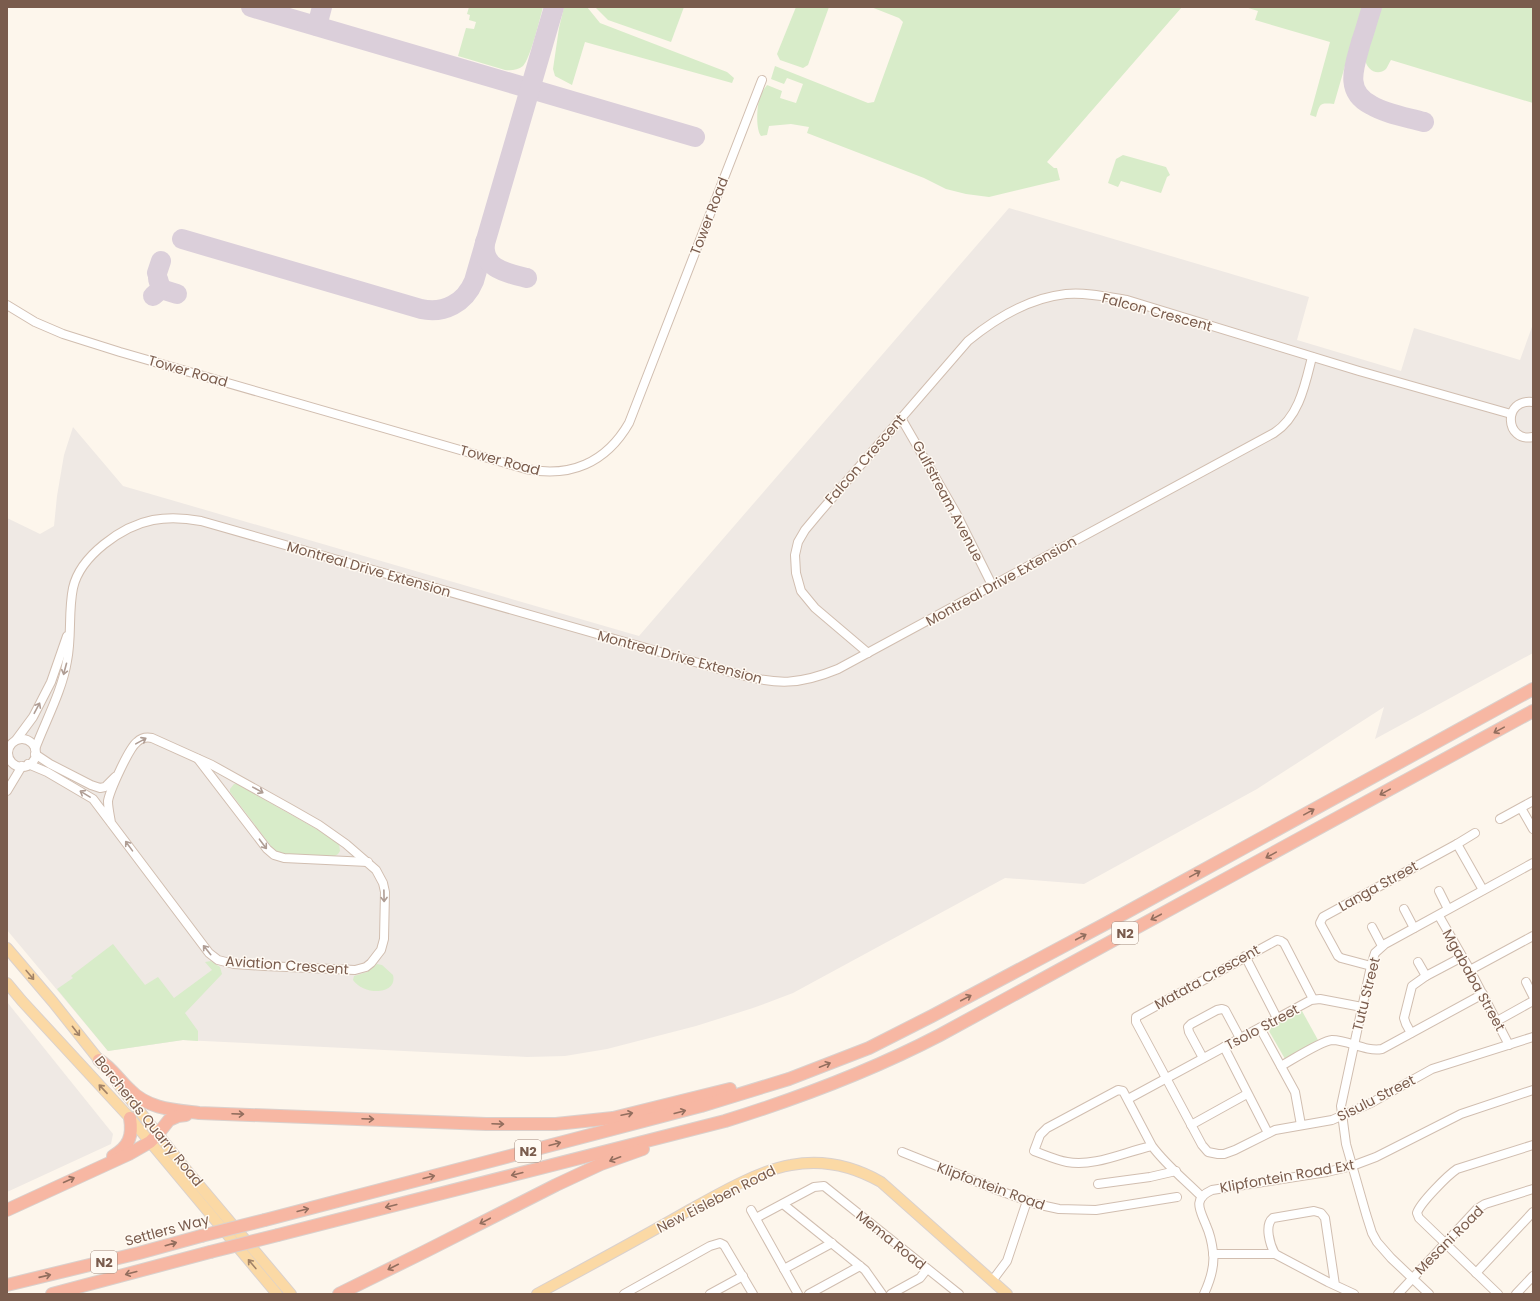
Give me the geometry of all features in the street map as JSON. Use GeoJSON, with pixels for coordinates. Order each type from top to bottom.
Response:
{"type":"FeatureCollection","features":[{"type":"Feature","properties":{"kind":"highway","name":"N2"},"geometry":{"type":"LineString","coordinates":[[789,1079],[869,1048],[932,1016],[1107,923],[1533,689]]}},
{"type":"Feature","properties":{"kind":"highway","name":"N2"},"geometry":{"type":"LineString","coordinates":[[52,1294],[210,1252],[704,1126],[774,1106],[809,1093],[917,1048],[1533,711]]}},
{"type":"Feature","properties":{"kind":"highway"},"geometry":{"type":"LineString","coordinates":[[99,1060],[109,1068],[132,1093],[145,1102],[171,1110],[199,1113],[506,1124],[556,1124],[613,1118],[769,1078],[778,1077],[789,1079]]}},
{"type":"Feature","properties":{"kind":"highway","name":"Settlers Way"},"geometry":{"type":"LineString","coordinates":[[7,1285],[139,1253],[702,1106],[789,1079]]}},
{"type":"Feature","properties":{"kind":"highway"},"geometry":{"type":"LineString","coordinates":[[7,1210],[129,1154],[154,1138],[167,1122],[175,1117],[199,1113]]}},
{"type":"Feature","properties":{"kind":"highway"},"geometry":{"type":"LineString","coordinates":[[87,1172],[116,1155],[127,1146],[130,1139],[131,1130],[130,1118]]}},
{"type":"Feature","properties":{"kind":"highway"},"geometry":{"type":"LineString","coordinates":[[339,1294],[574,1176],[617,1158],[704,1126]]}},
{"type":"Feature","properties":{"kind":"highway"},"geometry":{"type":"LineString","coordinates":[[350,1294],[359,1288],[362,1283]]}},
{"type":"Feature","properties":{"kind":"main road","name":"Borcherds Quarry Road"},"geometry":{"type":"LineString","coordinates":[[7,948],[53,1002],[99,1060],[154,1138],[277,1294]]}},
{"type":"Feature","properties":{"kind":"main road","name":"Borcherds Quarry Road"},"geometry":{"type":"LineString","coordinates":[[7,983],[130,1118],[154,1138],[291,1294]]}},
{"type":"Feature","properties":{"kind":"main road","name":"New Eisleben Road"},"geometry":{"type":"LineString","coordinates":[[537,1294],[758,1175],[789,1165],[816,1162],[845,1167],[881,1182],[1007,1294]]}},
{"type":"Feature","properties":{"kind":"street","name":"Tower Road"},"geometry":{"type":"LineString","coordinates":[[7,305],[34,322],[75,338],[280,397],[359,422],[526,469],[548,472],[560,472],[574,469],[586,464],[609,450],[622,435],[629,423],[762,80]]}},
{"type":"Feature","properties":{"kind":"street","name":"Falcon Crescent"},"geometry":{"type":"LineString","coordinates":[[868,652],[836,626],[807,599],[801,591],[797,581],[795,555],[798,542],[805,530],[964,345],[983,328],[1010,311],[1067,294],[1106,296],[1127,300],[1312,357],[1511,414]]}},
{"type":"Feature","properties":{"kind":"street","name":"Montreal Drive Extension"},"geometry":{"type":"LineString","coordinates":[[35,751],[64,673],[69,652],[69,631],[74,586],[80,572],[94,554],[108,541],[131,527],[153,520],[174,518],[201,521],[754,679],[770,682],[802,681],[818,677],[838,669],[918,627],[992,585],[1282,428],[1292,416],[1303,392],[1312,357]]}},
{"type":"Feature","properties":{"kind":"street"},"geometry":{"type":"LineString","coordinates":[[1533,402],[1517,405],[1511,414],[1511,426],[1514,430],[1523,437],[1533,436]]}},
{"type":"Feature","properties":{"kind":"street","name":"Gulfstream Avenue"},"geometry":{"type":"LineString","coordinates":[[901,418],[911,432],[956,513],[992,585]]}},
{"type":"Feature","properties":{"kind":"street","name":"Montreal Drive Extension"},"geometry":{"type":"LineString","coordinates":[[9,748],[33,717],[51,682],[69,631]]}},
{"type":"Feature","properties":{"kind":"street","name":"Aviation Crescent"},"geometry":{"type":"LineString","coordinates":[[25,765],[44,770],[90,797],[112,823],[209,954],[218,960],[224,962],[265,966],[355,970],[366,967],[381,950],[384,939],[385,892],[380,876],[368,862],[319,825],[233,776],[196,757],[156,739],[148,738],[139,740],[133,746],[109,799],[108,806],[112,823]]}},
{"type":"Feature","properties":{"kind":"street"},"geometry":{"type":"LineString","coordinates":[[7,791],[25,765],[34,760],[35,751],[33,745],[27,740],[20,739],[9,748],[12,762],[25,765]]}},
{"type":"Feature","properties":{"kind":"street","name":"Aviation Crescent"},"geometry":{"type":"LineString","coordinates":[[35,751],[55,766],[96,788],[105,787],[120,772]]}},
{"type":"Feature","properties":{"kind":"street","name":"Aviation Crescent"},"geometry":{"type":"LineString","coordinates":[[196,757],[213,777],[267,849],[274,855],[284,858],[368,862]]}},
{"type":"Feature","properties":{"kind":"street"},"geometry":{"type":"LineString","coordinates":[[1500,819],[1533,801]]}},
{"type":"Feature","properties":{"kind":"street"},"geometry":{"type":"LineString","coordinates":[[1521,808],[1533,829]]}},
{"type":"Feature","properties":{"kind":"street"},"geometry":{"type":"LineString","coordinates":[[1475,833],[1457,844],[1483,890]]}},
{"type":"Feature","properties":{"kind":"street","name":"Langa Street"},"geometry":{"type":"LineString","coordinates":[[1371,966],[1338,956],[1320,923],[1321,919],[1457,844]]}},
{"type":"Feature","properties":{"kind":"street","name":"Tutu Street"},"geometry":{"type":"LineString","coordinates":[[1429,1294],[1381,1248],[1374,1238],[1346,1144],[1341,1115],[1342,1094],[1371,966],[1376,953],[1382,946],[1533,863]]}},
{"type":"Feature","properties":{"kind":"street"},"geometry":{"type":"LineString","coordinates":[[1439,891],[1448,909]]}},
{"type":"Feature","properties":{"kind":"street"},"geometry":{"type":"LineString","coordinates":[[1404,909],[1414,928]]}},
{"type":"Feature","properties":{"kind":"street","name":"Mgababa Street"},"geometry":{"type":"LineString","coordinates":[[1439,916],[1498,1021],[1509,1045]]}},
{"type":"Feature","properties":{"kind":"street"},"geometry":{"type":"LineString","coordinates":[[1372,927],[1382,946]]}},
{"type":"Feature","properties":{"kind":"street"},"geometry":{"type":"LineString","coordinates":[[1470,970],[1533,936]]}},
{"type":"Feature","properties":{"kind":"street","name":"Matata Crescent"},"geometry":{"type":"LineString","coordinates":[[1167,1078],[1136,1022],[1136,1016],[1245,956],[1275,940],[1281,940],[1313,999]]}},
{"type":"Feature","properties":{"kind":"street"},"geometry":{"type":"LineString","coordinates":[[1245,956],[1277,1018]]}},
{"type":"Feature","properties":{"kind":"street"},"geometry":{"type":"LineString","coordinates":[[1411,1033],[1404,1018],[1410,990],[1414,984],[1462,957]]}},
{"type":"Feature","properties":{"kind":"street"},"geometry":{"type":"LineString","coordinates":[[1418,962],[1426,976]]}},
{"type":"Feature","properties":{"kind":"street"},"geometry":{"type":"LineString","coordinates":[[1526,982],[1533,996]]}},
{"type":"Feature","properties":{"kind":"street"},"geometry":{"type":"LineString","coordinates":[[1281,1066],[1328,1041],[1336,1041],[1379,1050],[1483,994]]}},
{"type":"Feature","properties":{"kind":"street","name":"Tsolo Street"},"geometry":{"type":"LineString","coordinates":[[1128,1099],[1313,999],[1320,998],[1362,1007]]}},
{"type":"Feature","properties":{"kind":"street"},"geometry":{"type":"LineString","coordinates":[[1498,1021],[1533,1001]]}},
{"type":"Feature","properties":{"kind":"street"},"geometry":{"type":"LineString","coordinates":[[1203,1058],[1189,1032],[1188,1027],[1191,1024],[1217,1010],[1222,1009],[1225,1010],[1240,1038]]}},
{"type":"Feature","properties":{"kind":"street"},"geometry":{"type":"LineString","coordinates":[[1260,1028],[1295,1092],[1301,1125]]}},
{"type":"Feature","properties":{"kind":"street","name":"Sisulu Street"},"geometry":{"type":"LineString","coordinates":[[1167,1078],[1204,1148],[1208,1152],[1218,1154],[1230,1153],[1275,1130],[1332,1120],[1371,1103],[1432,1069],[1533,1037]]}},
{"type":"Feature","properties":{"kind":"street"},"geometry":{"type":"LineString","coordinates":[[1224,1047],[1268,1133]]}},
{"type":"Feature","properties":{"kind":"street"},"geometry":{"type":"LineString","coordinates":[[1152,1146],[1098,1161],[1069,1163],[1059,1161],[1034,1151],[1043,1131],[1082,1108],[1118,1090],[1123,1091],[1152,1146],[1161,1158],[1202,1197]]}},
{"type":"Feature","properties":{"kind":"street","name":"Klipfontein Road Ext"},"geometry":{"type":"LineString","coordinates":[[1204,1294],[1210,1278],[1213,1254],[1211,1241],[1199,1207],[1205,1193],[1212,1190],[1327,1172],[1352,1166],[1382,1154],[1461,1114],[1533,1090]]}},
{"type":"Feature","properties":{"kind":"street"},"geometry":{"type":"LineString","coordinates":[[1191,1125],[1247,1094]]}},
{"type":"Feature","properties":{"kind":"street"},"geometry":{"type":"LineString","coordinates":[[1498,1294],[1418,1216],[1418,1210],[1448,1176],[1457,1169],[1532,1148]]}},
{"type":"Feature","properties":{"kind":"street","name":"Klipfontein Road"},"geometry":{"type":"LineString","coordinates":[[902,1152],[1027,1201],[1059,1209],[1096,1210],[1177,1197]]}},
{"type":"Feature","properties":{"kind":"street"},"geometry":{"type":"LineString","coordinates":[[1098,1184],[1150,1177],[1176,1171]]}},
{"type":"Feature","properties":{"kind":"street","name":"Mema Road"},"geometry":{"type":"LineString","coordinates":[[783,1204],[814,1187],[824,1186],[959,1294]]}},
{"type":"Feature","properties":{"kind":"street","name":"Mesani Road"},"geometry":{"type":"LineString","coordinates":[[1398,1294],[1481,1206],[1533,1189]]}},
{"type":"Feature","properties":{"kind":"street"},"geometry":{"type":"LineString","coordinates":[[992,1280],[1007,1261],[1027,1201]]}},
{"type":"Feature","properties":{"kind":"street"},"geometry":{"type":"LineString","coordinates":[[756,1218],[783,1204],[865,1270],[882,1294]]}},
{"type":"Feature","properties":{"kind":"street"},"geometry":{"type":"LineString","coordinates":[[751,1210],[798,1294]]}},
{"type":"Feature","properties":{"kind":"street"},"geometry":{"type":"LineString","coordinates":[[1275,1254],[1271,1247],[1268,1225],[1273,1218],[1314,1210],[1322,1213],[1325,1218],[1335,1285]]}},
{"type":"Feature","properties":{"kind":"street"},"geometry":{"type":"LineString","coordinates":[[1476,1273],[1533,1212]]}},
{"type":"Feature","properties":{"kind":"street"},"geometry":{"type":"LineString","coordinates":[[624,1294],[710,1246],[720,1243],[724,1245],[753,1294]]}},
{"type":"Feature","properties":{"kind":"street"},"geometry":{"type":"LineString","coordinates":[[784,1269],[832,1243]]}},
{"type":"Feature","properties":{"kind":"street"},"geometry":{"type":"LineString","coordinates":[[1213,1254],[1275,1254],[1354,1294]]}},
{"type":"Feature","properties":{"kind":"street"},"geometry":{"type":"LineString","coordinates":[[809,1294],[860,1266]]}},
{"type":"Feature","properties":{"kind":"street"},"geometry":{"type":"LineString","coordinates":[[891,1294],[920,1278],[927,1269]]}},
{"type":"Feature","properties":{"kind":"street"},"geometry":{"type":"LineString","coordinates":[[710,1294],[743,1276]]}},
{"type":"Feature","properties":{"kind":"street"},"geometry":{"type":"LineString","coordinates":[[1516,1294],[1533,1276]]}},
{"type":"Feature","properties":{"kind":"street"},"geometry":{"type":"LineString","coordinates":[[906,1286],[910,1294]]}},
{"type":"Feature","properties":{"kind":"shaded area"},"geometry":{"type":"Polygon","coordinates":[[[1009,208],[1309,297],[1297,340],[1401,371],[1414,328],[1520,360],[1533,324],[1533,653],[1375,739],[1384,707],[1257,789],[1084,884],[1005,878],[793,993],[753,1008],[696,1026],[607,1049],[565,1056],[527,1057],[183,1040],[108,1051],[7,930],[7,518],[40,534],[54,526],[57,496],[64,455],[73,427],[123,486],[639,636],[1009,208]]]}},
{"type":"Feature","properties":{"kind":"shaded area"},"geometry":{"type":"Polygon","coordinates":[[[7,1002],[113,1134],[111,1144],[7,1192],[7,1002]]]}},
{"type":"Feature","properties":{"kind":"green space"},"geometry":{"type":"Polygon","coordinates":[[[469,7],[543,7],[532,47],[523,66],[514,70],[505,70],[458,56],[466,28],[474,29],[476,22],[469,20],[470,15],[467,14],[469,7]]]}},
{"type":"Feature","properties":{"kind":"green space"},"geometry":{"type":"Polygon","coordinates":[[[564,7],[587,7],[600,23],[727,72],[734,78],[732,83],[585,42],[572,85],[555,76],[553,69],[559,28],[564,7]]]}},
{"type":"Feature","properties":{"kind":"green space"},"geometry":{"type":"Polygon","coordinates":[[[595,7],[684,7],[671,42],[608,20],[595,7]]]}},
{"type":"Feature","properties":{"kind":"green space"},"geometry":{"type":"Polygon","coordinates":[[[796,7],[829,7],[808,65],[803,68],[780,60],[777,54],[796,7]]]}},
{"type":"Feature","properties":{"kind":"green space"},"geometry":{"type":"Polygon","coordinates":[[[871,7],[1182,7],[1047,162],[1054,168],[1057,168],[1060,180],[989,197],[966,194],[946,189],[924,178],[807,133],[809,127],[791,124],[769,126],[767,135],[761,136],[759,133],[757,122],[760,97],[767,85],[782,91],[780,98],[796,103],[803,84],[787,78],[784,84],[771,79],[775,66],[868,103],[874,102],[903,22],[899,18],[871,7]]]}},
{"type":"Feature","properties":{"kind":"green space"},"geometry":{"type":"Polygon","coordinates":[[[1245,7],[1362,7],[1334,104],[1323,104],[1320,106],[1316,117],[1310,115],[1330,42],[1255,20],[1258,11],[1245,7]]]}},
{"type":"Feature","properties":{"kind":"green space"},"geometry":{"type":"Polygon","coordinates":[[[1380,7],[1533,7],[1533,103],[1391,60],[1386,69],[1383,71],[1372,71],[1367,66],[1365,59],[1380,7]]]}},
{"type":"Feature","properties":{"kind":"green space"},"geometry":{"type":"Polygon","coordinates":[[[1123,155],[1166,167],[1170,175],[1167,177],[1161,193],[1121,181],[1118,187],[1108,183],[1116,159],[1123,155]]]}},
{"type":"Feature","properties":{"kind":"green space"},"geometry":{"type":"Polygon","coordinates":[[[234,784],[237,784],[318,830],[339,844],[340,851],[335,856],[312,856],[280,853],[274,850],[230,792],[230,789],[234,784]]]}},
{"type":"Feature","properties":{"kind":"green space"},"geometry":{"type":"Polygon","coordinates":[[[113,944],[145,985],[158,977],[174,998],[212,970],[205,962],[211,961],[220,967],[222,974],[185,1013],[198,1031],[198,1041],[183,1040],[108,1051],[57,989],[73,978],[71,976],[113,944]]]}},
{"type":"Feature","properties":{"kind":"green space"},"geometry":{"type":"Polygon","coordinates":[[[377,964],[382,965],[393,975],[393,982],[385,990],[372,991],[365,989],[353,980],[354,976],[367,972],[377,964]]]}},
{"type":"Feature","properties":{"kind":"green space"},"geometry":{"type":"Polygon","coordinates":[[[1302,1011],[1318,1040],[1285,1059],[1269,1031],[1270,1027],[1302,1011]]]}},
{"type":"Feature","properties":{"kind":"taxiway"},"geometry":{"type":"LineString","coordinates":[[251,7],[695,137]]}},
{"type":"Feature","properties":{"kind":"taxiway"},"geometry":{"type":"LineString","coordinates":[[317,26],[322,7]]}},
{"type":"Feature","properties":{"kind":"taxiway"},"geometry":{"type":"LineString","coordinates":[[182,239],[421,309],[438,310],[453,305],[465,295],[474,281],[554,7]]}},
{"type":"Feature","properties":{"kind":"taxiway"},"geometry":{"type":"LineString","coordinates":[[1372,7],[1354,68],[1353,77],[1357,92],[1362,99],[1377,108],[1424,122]]}},
{"type":"Feature","properties":{"kind":"taxiway"},"geometry":{"type":"LineString","coordinates":[[485,242],[485,251],[491,264],[504,272],[527,278]]}},
{"type":"Feature","properties":{"kind":"taxiway"},"geometry":{"type":"LineString","coordinates":[[157,273],[161,261]]}},
{"type":"Feature","properties":{"kind":"taxiway"},"geometry":{"type":"LineString","coordinates":[[153,296],[161,289],[158,279]]}},
{"type":"Feature","properties":{"kind":"taxiway"},"geometry":{"type":"LineString","coordinates":[[161,289],[177,294]]}}]}
